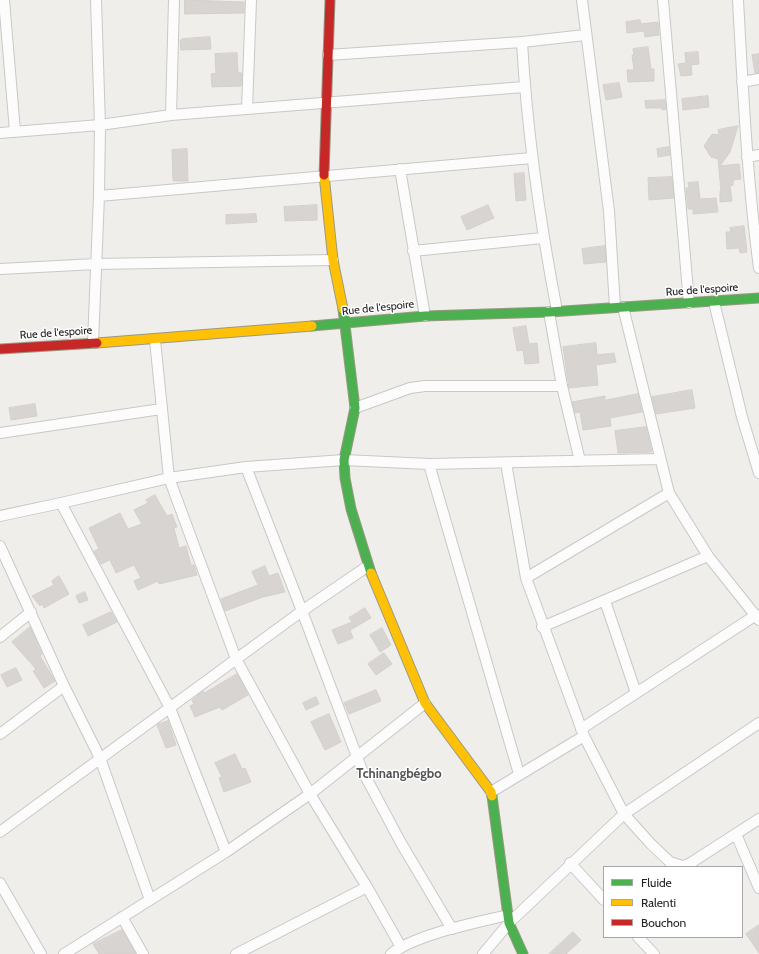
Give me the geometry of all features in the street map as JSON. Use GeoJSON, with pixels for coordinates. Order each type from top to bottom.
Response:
{"type":"FeatureCollection","features":[{"type":"Feature","properties":{"kind":"street"},"geometry":{"type":"LineString","coordinates":[[4,0],[15,131]]}},
{"type":"Feature","properties":{"kind":"street"},"geometry":{"type":"LineString","coordinates":[[93,343],[99,196],[100,124],[96,0]]}},
{"type":"Feature","properties":{"kind":"street"},"geometry":{"type":"LineString","coordinates":[[171,116],[174,0]]}},
{"type":"Feature","properties":{"kind":"street"},"geometry":{"type":"LineString","coordinates":[[247,109],[251,0]]}},
{"type":"Feature","properties":{"kind":"street"},"geometry":{"type":"LineString","coordinates":[[330,0],[324,176],[333,260],[346,324],[354,408],[344,460],[345,478],[351,509],[368,566],[426,703],[490,792],[509,919],[523,954]]}},
{"type":"Feature","properties":{"kind":"street"},"geometry":{"type":"LineString","coordinates":[[490,792],[583,732],[636,693],[757,618],[708,556],[669,493],[659,459],[619,307],[609,211],[585,35],[582,0]]}},
{"type":"Feature","properties":{"kind":"street"},"geometry":{"type":"LineString","coordinates":[[663,0],[689,303]]}},
{"type":"Feature","properties":{"kind":"street"},"geometry":{"type":"LineString","coordinates":[[738,0],[747,158],[756,218],[759,268]]}},
{"type":"Feature","properties":{"kind":"street"},"geometry":{"type":"LineString","coordinates":[[328,55],[522,42],[585,35]]}},
{"type":"Feature","properties":{"kind":"street"},"geometry":{"type":"LineString","coordinates":[[522,42],[524,87],[532,158],[562,386],[580,461]]}},
{"type":"Feature","properties":{"kind":"street"},"geometry":{"type":"LineString","coordinates":[[742,82],[759,79]]}},
{"type":"Feature","properties":{"kind":"street"},"geometry":{"type":"LineString","coordinates":[[0,133],[247,109],[524,87]]}},
{"type":"Feature","properties":{"kind":"street"},"geometry":{"type":"LineString","coordinates":[[747,158],[759,155]]}},
{"type":"Feature","properties":{"kind":"street"},"geometry":{"type":"LineString","coordinates":[[99,196],[532,158]]}},
{"type":"Feature","properties":{"kind":"street"},"geometry":{"type":"LineString","coordinates":[[400,169],[425,316]]}},
{"type":"Feature","properties":{"kind":"street"},"geometry":{"type":"LineString","coordinates":[[413,251],[543,238]]}},
{"type":"Feature","properties":{"kind":"street"},"geometry":{"type":"LineString","coordinates":[[0,269],[96,264],[333,260]]}},
{"type":"Feature","properties":{"kind":"street","name":"Rue de l'espoire"},"geometry":{"type":"LineString","coordinates":[[0,349],[155,340],[425,316],[553,312],[759,298]]}},
{"type":"Feature","properties":{"kind":"street"},"geometry":{"type":"LineString","coordinates":[[714,302],[742,417],[759,473]]}},
{"type":"Feature","properties":{"kind":"street"},"geometry":{"type":"LineString","coordinates":[[155,340],[169,478],[236,659],[310,794],[367,887],[401,947]]}},
{"type":"Feature","properties":{"kind":"street"},"geometry":{"type":"LineString","coordinates":[[354,408],[410,388],[425,386],[562,386]]}},
{"type":"Feature","properties":{"kind":"street"},"geometry":{"type":"LineString","coordinates":[[0,433],[161,409]]}},
{"type":"Feature","properties":{"kind":"street"},"geometry":{"type":"LineString","coordinates":[[0,516],[169,478],[246,467],[344,460],[429,464],[659,459]]}},
{"type":"Feature","properties":{"kind":"street"},"geometry":{"type":"LineString","coordinates":[[506,463],[526,578],[542,627],[583,732],[624,814],[650,843],[670,862],[676,865],[689,864],[759,819]]}},
{"type":"Feature","properties":{"kind":"street"},"geometry":{"type":"LineString","coordinates":[[429,464],[519,774]]}},
{"type":"Feature","properties":{"kind":"street"},"geometry":{"type":"LineString","coordinates":[[246,467],[370,787],[452,929]]}},
{"type":"Feature","properties":{"kind":"street"},"geometry":{"type":"LineString","coordinates":[[526,578],[669,493]]}},
{"type":"Feature","properties":{"kind":"street"},"geometry":{"type":"LineString","coordinates":[[61,503],[170,708],[226,852]]}},
{"type":"Feature","properties":{"kind":"street"},"geometry":{"type":"LineString","coordinates":[[0,546],[64,686],[100,758],[150,900]]}},
{"type":"Feature","properties":{"kind":"street"},"geometry":{"type":"LineString","coordinates":[[542,627],[708,556]]}},
{"type":"Feature","properties":{"kind":"street"},"geometry":{"type":"LineString","coordinates":[[0,832],[302,611],[368,566]]}},
{"type":"Feature","properties":{"kind":"street"},"geometry":{"type":"LineString","coordinates":[[605,600],[636,693]]}},
{"type":"Feature","properties":{"kind":"street"},"geometry":{"type":"LineString","coordinates":[[0,636],[31,612]]}},
{"type":"Feature","properties":{"kind":"street"},"geometry":{"type":"LineString","coordinates":[[0,734],[64,686]]}},
{"type":"Feature","properties":{"kind":"street"},"geometry":{"type":"LineString","coordinates":[[64,954],[122,916],[226,852],[310,794],[426,703]]}},
{"type":"Feature","properties":{"kind":"street"},"geometry":{"type":"LineString","coordinates":[[483,954],[509,919],[624,814],[759,723]]}},
{"type":"Feature","properties":{"kind":"street"},"geometry":{"type":"LineString","coordinates":[[736,834],[759,888]]}},
{"type":"Feature","properties":{"kind":"street"},"geometry":{"type":"LineString","coordinates":[[570,863],[603,899]]}},
{"type":"Feature","properties":{"kind":"street"},"geometry":{"type":"LineString","coordinates":[[0,883],[41,954]]}},
{"type":"Feature","properties":{"kind":"street"},"geometry":{"type":"LineString","coordinates":[[236,954],[367,887]]}},
{"type":"Feature","properties":{"kind":"street"},"geometry":{"type":"LineString","coordinates":[[122,916],[143,954]]}},
{"type":"Feature","properties":{"kind":"street"},"geometry":{"type":"LineString","coordinates":[[391,954],[401,947],[452,929],[509,919]]}},
{"type":"Feature","properties":{"kind":"street"},"geometry":{"type":"LineString","coordinates":[[639,938],[654,954]]}},
{"type":"Feature","properties":{"kind":"building"},"geometry":{"type":"Polygon","coordinates":[[[185,0],[244,2],[244,13],[185,14],[185,0]]]}},
{"type":"Feature","properties":{"kind":"building"},"geometry":{"type":"Polygon","coordinates":[[[640,20],[641,24],[658,22],[659,35],[645,37],[644,31],[627,33],[626,22],[640,20]]]}},
{"type":"Feature","properties":{"kind":"building"},"geometry":{"type":"Polygon","coordinates":[[[210,37],[211,49],[181,50],[180,41],[182,39],[210,37]]]}},
{"type":"Feature","properties":{"kind":"building"},"geometry":{"type":"Polygon","coordinates":[[[648,47],[651,69],[654,69],[654,81],[628,82],[627,70],[634,70],[632,55],[634,55],[633,49],[648,47]]]}},
{"type":"Feature","properties":{"kind":"building"},"geometry":{"type":"Polygon","coordinates":[[[698,52],[699,64],[691,65],[692,75],[681,76],[678,64],[686,63],[685,53],[698,52]]]}},
{"type":"Feature","properties":{"kind":"building"},"geometry":{"type":"Polygon","coordinates":[[[237,53],[238,73],[242,73],[241,86],[212,87],[211,74],[216,73],[215,54],[237,53]]]}},
{"type":"Feature","properties":{"kind":"building"},"geometry":{"type":"Polygon","coordinates":[[[759,54],[759,73],[755,73],[752,55],[759,54]]]}},
{"type":"Feature","properties":{"kind":"building"},"geometry":{"type":"Polygon","coordinates":[[[619,83],[622,97],[606,100],[603,85],[619,83]]]}},
{"type":"Feature","properties":{"kind":"building"},"geometry":{"type":"Polygon","coordinates":[[[708,96],[709,107],[683,110],[682,99],[708,96]]]}},
{"type":"Feature","properties":{"kind":"building"},"geometry":{"type":"Polygon","coordinates":[[[665,100],[666,109],[646,108],[645,101],[665,100]]]}},
{"type":"Feature","properties":{"kind":"building"},"geometry":{"type":"Polygon","coordinates":[[[738,126],[730,152],[720,166],[739,164],[741,179],[733,180],[733,185],[730,186],[732,201],[720,202],[721,191],[718,159],[711,157],[704,146],[712,134],[719,135],[718,130],[738,126]]]}},
{"type":"Feature","properties":{"kind":"building"},"geometry":{"type":"Polygon","coordinates":[[[669,147],[670,155],[658,157],[657,149],[669,147]]]}},
{"type":"Feature","properties":{"kind":"building"},"geometry":{"type":"Polygon","coordinates":[[[187,149],[188,181],[173,181],[172,150],[187,149]]]}},
{"type":"Feature","properties":{"kind":"building"},"geometry":{"type":"Polygon","coordinates":[[[524,173],[526,200],[516,201],[514,174],[524,173]]]}},
{"type":"Feature","properties":{"kind":"building"},"geometry":{"type":"Polygon","coordinates":[[[672,177],[674,198],[649,200],[648,178],[672,177]]]}},
{"type":"Feature","properties":{"kind":"building"},"geometry":{"type":"Polygon","coordinates":[[[698,182],[700,199],[716,198],[718,212],[693,214],[693,209],[688,209],[686,188],[689,188],[688,183],[698,182]]]}},
{"type":"Feature","properties":{"kind":"building"},"geometry":{"type":"Polygon","coordinates":[[[317,205],[317,220],[285,221],[284,207],[317,205]]]}},
{"type":"Feature","properties":{"kind":"building"},"geometry":{"type":"Polygon","coordinates":[[[488,205],[494,218],[467,230],[461,217],[488,205]]]}},
{"type":"Feature","properties":{"kind":"building"},"geometry":{"type":"Polygon","coordinates":[[[256,214],[257,222],[226,224],[226,215],[256,214]]]}},
{"type":"Feature","properties":{"kind":"building"},"geometry":{"type":"Polygon","coordinates":[[[744,226],[747,252],[740,253],[739,248],[727,249],[726,232],[731,232],[730,228],[744,226]]]}},
{"type":"Feature","properties":{"kind":"building"},"geometry":{"type":"Polygon","coordinates":[[[605,246],[606,262],[584,264],[582,249],[605,246]]]}},
{"type":"Feature","properties":{"kind":"building"},"geometry":{"type":"Polygon","coordinates":[[[526,326],[529,344],[537,343],[539,363],[525,364],[523,350],[517,351],[513,328],[526,326]]]}},
{"type":"Feature","properties":{"kind":"building"},"geometry":{"type":"Polygon","coordinates":[[[596,343],[597,355],[614,353],[616,362],[596,365],[598,385],[569,388],[563,347],[596,343]]]}},
{"type":"Feature","properties":{"kind":"building"},"geometry":{"type":"Polygon","coordinates":[[[692,390],[695,408],[656,414],[652,397],[692,390]]]}},
{"type":"Feature","properties":{"kind":"building"},"geometry":{"type":"Polygon","coordinates":[[[638,394],[642,412],[610,418],[611,426],[583,430],[580,412],[575,413],[572,402],[605,396],[605,400],[638,394]]]}},
{"type":"Feature","properties":{"kind":"building"},"geometry":{"type":"Polygon","coordinates":[[[35,404],[37,416],[11,420],[9,408],[35,404]]]}},
{"type":"Feature","properties":{"kind":"building"},"geometry":{"type":"Polygon","coordinates":[[[646,427],[652,452],[618,453],[615,431],[646,427]]]}},
{"type":"Feature","properties":{"kind":"building"},"geometry":{"type":"Polygon","coordinates":[[[155,495],[167,516],[172,514],[177,527],[174,528],[179,548],[186,546],[191,565],[194,565],[197,575],[159,584],[158,581],[138,590],[134,581],[141,578],[134,565],[116,573],[110,560],[101,564],[94,551],[99,549],[89,528],[120,513],[128,529],[142,524],[134,510],[148,503],[146,500],[155,495]]]}},
{"type":"Feature","properties":{"kind":"building"},"geometry":{"type":"Polygon","coordinates":[[[265,566],[269,576],[278,573],[285,592],[263,597],[225,611],[221,599],[258,585],[252,572],[265,566]]]}},
{"type":"Feature","properties":{"kind":"building"},"geometry":{"type":"Polygon","coordinates":[[[59,576],[69,594],[44,608],[42,604],[40,606],[32,596],[54,585],[52,581],[59,576]]]}},
{"type":"Feature","properties":{"kind":"building"},"geometry":{"type":"Polygon","coordinates":[[[85,592],[88,600],[79,603],[76,596],[85,592]]]}},
{"type":"Feature","properties":{"kind":"building"},"geometry":{"type":"Polygon","coordinates":[[[365,608],[371,618],[350,630],[353,638],[338,644],[332,630],[352,622],[349,618],[365,608]]]}},
{"type":"Feature","properties":{"kind":"building"},"geometry":{"type":"Polygon","coordinates":[[[111,612],[117,622],[88,636],[83,625],[111,612]]]}},
{"type":"Feature","properties":{"kind":"building"},"geometry":{"type":"Polygon","coordinates":[[[30,627],[42,654],[40,656],[55,681],[44,688],[33,671],[36,669],[12,642],[30,627]]]}},
{"type":"Feature","properties":{"kind":"building"},"geometry":{"type":"Polygon","coordinates":[[[382,628],[391,645],[380,652],[370,635],[382,628]]]}},
{"type":"Feature","properties":{"kind":"building"},"geometry":{"type":"Polygon","coordinates":[[[384,653],[392,664],[376,675],[368,664],[384,653]]]}},
{"type":"Feature","properties":{"kind":"building"},"geometry":{"type":"Polygon","coordinates":[[[16,668],[22,680],[7,687],[1,675],[16,668]]]}},
{"type":"Feature","properties":{"kind":"building"},"geometry":{"type":"Polygon","coordinates":[[[237,674],[248,695],[222,710],[220,707],[195,717],[190,706],[194,704],[192,700],[203,691],[204,693],[237,674]]]}},
{"type":"Feature","properties":{"kind":"building"},"geometry":{"type":"Polygon","coordinates":[[[376,690],[381,701],[349,714],[344,703],[376,690]]]}},
{"type":"Feature","properties":{"kind":"building"},"geometry":{"type":"Polygon","coordinates":[[[316,697],[319,704],[306,710],[303,703],[316,697]]]}},
{"type":"Feature","properties":{"kind":"building"},"geometry":{"type":"Polygon","coordinates":[[[329,714],[341,742],[325,750],[311,722],[329,714]]]}},
{"type":"Feature","properties":{"kind":"building"},"geometry":{"type":"Polygon","coordinates":[[[168,721],[176,745],[166,748],[157,725],[168,721]]]}},
{"type":"Feature","properties":{"kind":"building"},"geometry":{"type":"Polygon","coordinates":[[[235,754],[242,769],[245,768],[251,782],[224,792],[219,778],[222,777],[215,763],[235,754]]]}},
{"type":"Feature","properties":{"kind":"building"},"geometry":{"type":"Polygon","coordinates":[[[759,925],[759,953],[746,934],[759,925]]]}},
{"type":"Feature","properties":{"kind":"building"},"geometry":{"type":"Polygon","coordinates":[[[122,930],[136,954],[99,954],[93,944],[122,930]]]}},
{"type":"Feature","properties":{"kind":"building"},"geometry":{"type":"Polygon","coordinates":[[[573,932],[581,940],[566,954],[549,954],[573,932]]]}},
{"type":"Feature","properties":{"kind":"traffic: fast"},"geometry":{"type":"LineString","coordinates":[[312,326],[425,316],[549,312],[759,298]]}},
{"type":"Feature","properties":{"kind":"traffic: fast"},"geometry":{"type":"LineString","coordinates":[[343,309],[355,408],[344,460],[345,478],[351,509],[371,573]]}},
{"type":"Feature","properties":{"kind":"traffic: fast"},"geometry":{"type":"LineString","coordinates":[[492,796],[509,923],[523,954]]}},
{"type":"Feature","properties":{"kind":"traffic: slow"},"geometry":{"type":"LineString","coordinates":[[324,175],[333,260],[343,309]]}},
{"type":"Feature","properties":{"kind":"traffic: slow"},"geometry":{"type":"LineString","coordinates":[[97,343],[312,326]]}},
{"type":"Feature","properties":{"kind":"traffic: slow"},"geometry":{"type":"LineString","coordinates":[[371,573],[425,703],[491,792],[492,796]]}},
{"type":"Feature","properties":{"kind":"traffic: jam"},"geometry":{"type":"LineString","coordinates":[[324,175],[330,0]]}},
{"type":"Feature","properties":{"kind":"traffic: jam"},"geometry":{"type":"LineString","coordinates":[[0,349],[97,343]]}},
{"type":"Feature","properties":{"kind":"district","name":"Tchinangbégbo"},"geometry":{"type":"Point","coordinates":[399,774]}}]}
